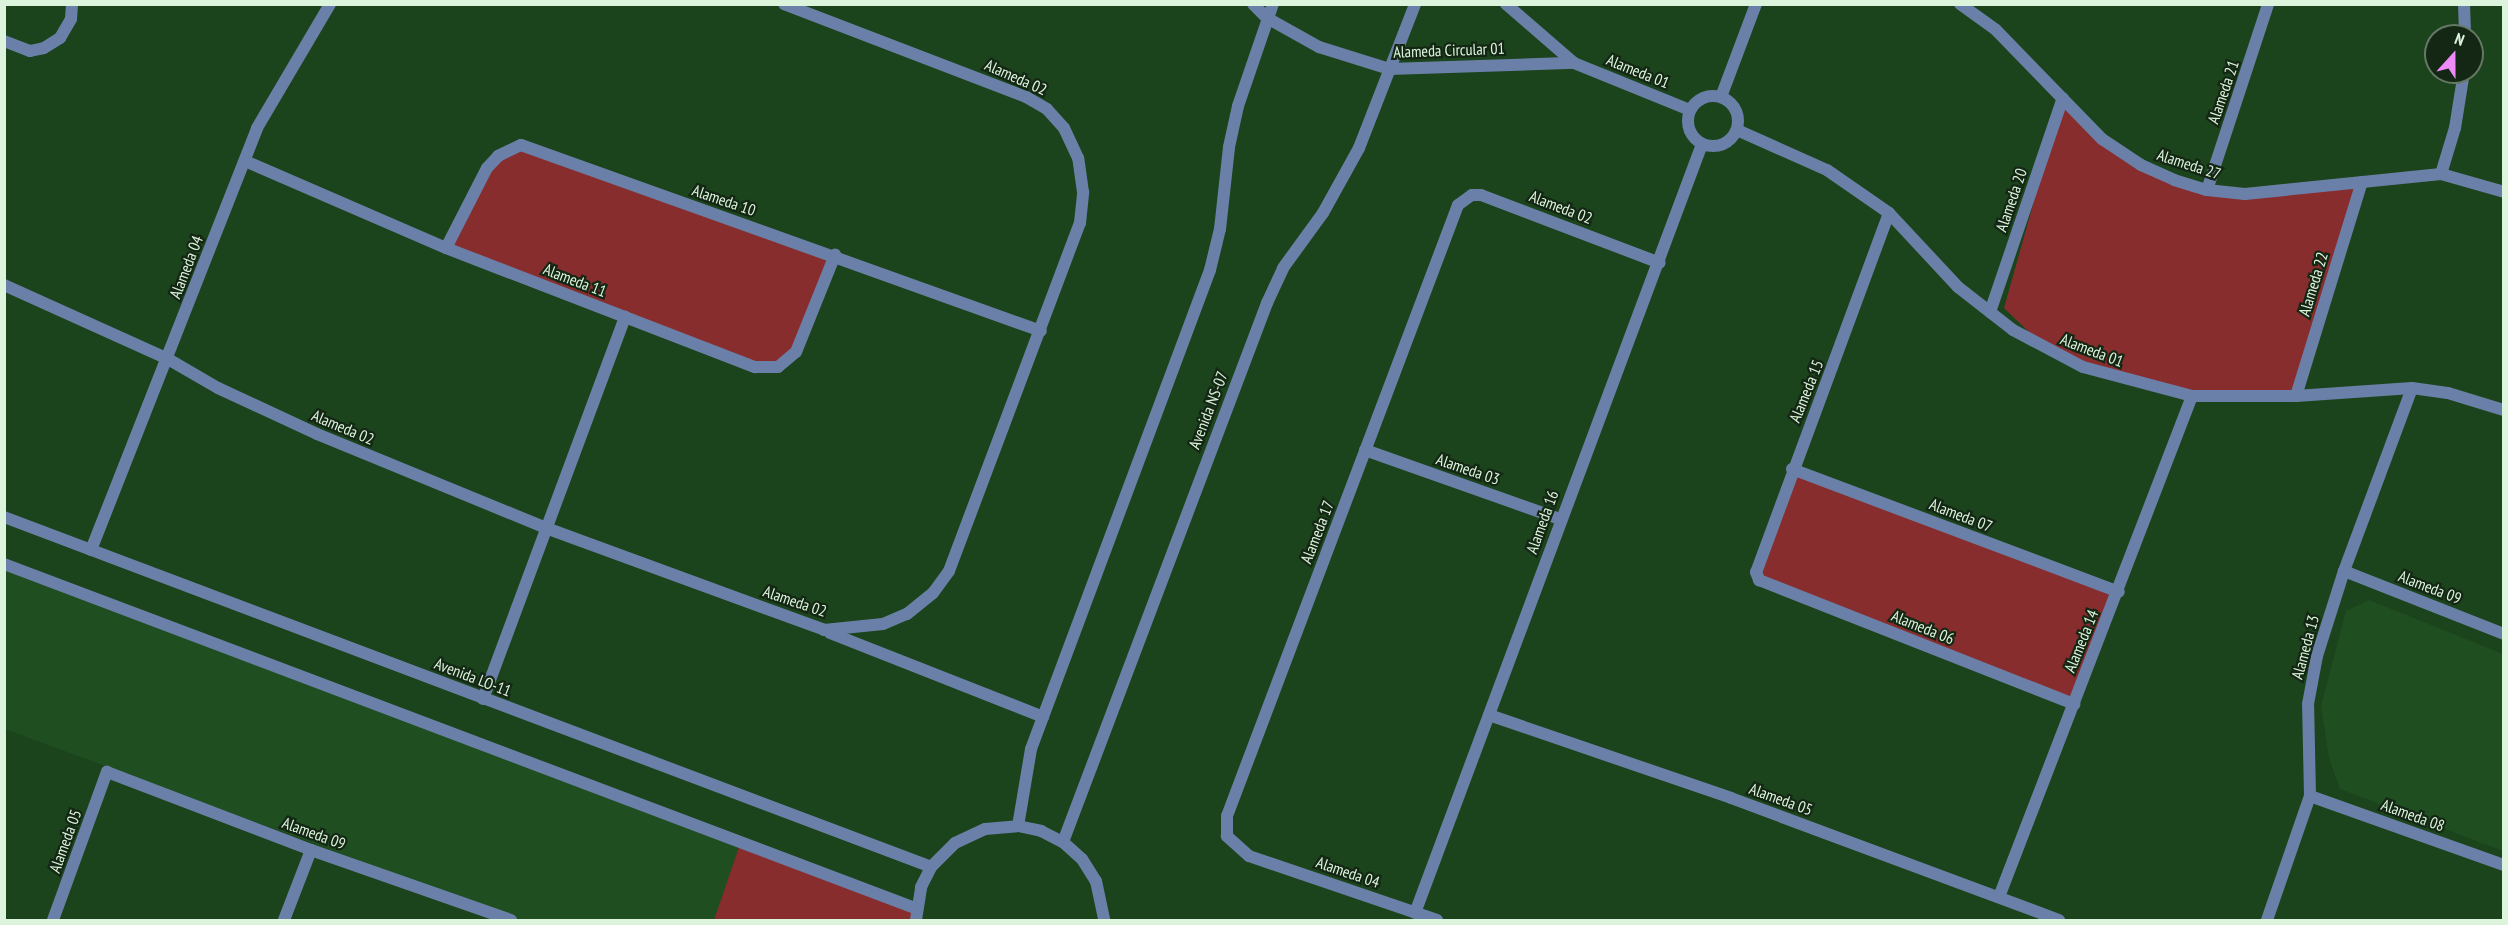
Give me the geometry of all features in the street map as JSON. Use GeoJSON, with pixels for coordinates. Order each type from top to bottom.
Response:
{"type":"FeatureCollection","features":[{"type":"Feature","properties":{"kind":"street"},"geometry":{"type":"LineString","coordinates":[[4,41],[30,51],[44,48],[60,38],[71,19],[72,4]]}},
{"type":"Feature","properties":{"kind":"street","name":"Alameda 04"},"geometry":{"type":"LineString","coordinates":[[91,550],[257,128],[330,4]]}},
{"type":"Feature","properties":{"kind":"street","name":"Alameda 02"},"geometry":{"type":"LineString","coordinates":[[4,285],[168,358],[218,388],[317,434],[546,528],[824,630],[856,630],[907,614],[933,593],[949,571],[1041,331],[1080,223],[1083,192],[1078,158],[1064,128],[1047,110],[1026,97],[784,4]]}},
{"type":"Feature","properties":{"kind":"street","name":"Alameda Circular 01"},"geometry":{"type":"LineString","coordinates":[[1253,4],[1267,18],[1319,47],[1389,69],[1574,63]]}},
{"type":"Feature","properties":{"kind":"street"},"geometry":{"type":"LineString","coordinates":[[1018,826],[1031,749],[1210,270],[1220,229],[1229,147],[1238,106],[1273,4]]}},
{"type":"Feature","properties":{"kind":"street","name":"Avenida NS-07"},"geometry":{"type":"LineString","coordinates":[[1063,842],[1267,303],[1283,268],[1323,213],[1359,148],[1415,4]]}},
{"type":"Feature","properties":{"kind":"street"},"geometry":{"type":"LineString","coordinates":[[1506,4],[1574,63]]}},
{"type":"Feature","properties":{"kind":"street"},"geometry":{"type":"LineString","coordinates":[[1721,97],[1756,4]]}},
{"type":"Feature","properties":{"kind":"street","name":"Alameda 27"},"geometry":{"type":"LineString","coordinates":[[1960,4],[1974,9],[2102,139],[2141,165],[2207,190],[2245,194],[2441,174],[2504,192]]}},
{"type":"Feature","properties":{"kind":"street","name":"Alameda 21"},"geometry":{"type":"LineString","coordinates":[[2207,190],[2268,4]]}},
{"type":"Feature","properties":{"kind":"street"},"geometry":{"type":"LineString","coordinates":[[2463,4],[2464,24]]}},
{"type":"Feature","properties":{"kind":"street","name":"Alameda 01"},"geometry":{"type":"LineString","coordinates":[[1574,63],[1690,110]]}},
{"type":"Feature","properties":{"kind":"street"},"geometry":{"type":"LineString","coordinates":[[2441,174],[2455,128],[2462,84]]}},
{"type":"Feature","properties":{"kind":"street"},"geometry":{"type":"LineString","coordinates":[[1707,96],[1721,97],[1734,106],[1737,130],[1722,145],[1702,144],[1690,133],[1690,110],[1707,96]]}},
{"type":"Feature","properties":{"kind":"street","name":"Alameda 20"},"geometry":{"type":"LineString","coordinates":[[1990,312],[2062,98]]}},
{"type":"Feature","properties":{"kind":"street","name":"Alameda 01"},"geometry":{"type":"LineString","coordinates":[[1737,130],[1827,170],[1889,213],[1958,286],[1990,312],[2022,335],[2083,367],[2192,396],[2296,396],[2412,388],[2448,393],[2504,410]]}},
{"type":"Feature","properties":{"kind":"street","name":"Alameda 16"},"geometry":{"type":"LineString","coordinates":[[1415,913],[1490,715],[1560,519],[1660,263],[1702,144]]}},
{"type":"Feature","properties":{"kind":"street","name":"Alameda 10"},"geometry":{"type":"LineString","coordinates":[[446,248],[487,168],[498,156],[520,145],[835,255],[1041,331]]}},
{"type":"Feature","properties":{"kind":"street","name":"Alameda 11"},"geometry":{"type":"LineString","coordinates":[[245,161],[446,248],[755,367],[778,367],[796,352],[835,255]]}},
{"type":"Feature","properties":{"kind":"street","name":"Alameda 22"},"geometry":{"type":"LineString","coordinates":[[2296,396],[2362,182]]}},
{"type":"Feature","properties":{"kind":"street","name":"Alameda 02"},"geometry":{"type":"LineString","coordinates":[[1454,211],[1466,198],[1481,195],[1660,263]]}},
{"type":"Feature","properties":{"kind":"street","name":"Alameda 17"},"geometry":{"type":"LineString","coordinates":[[1249,856],[1227,836],[1227,816],[1454,211]]}},
{"type":"Feature","properties":{"kind":"street","name":"Alameda 15"},"geometry":{"type":"LineString","coordinates":[[1759,580],[1757,558],[1832,372],[1889,213]]}},
{"type":"Feature","properties":{"kind":"street"},"geometry":{"type":"LineString","coordinates":[[483,699],[625,317]]}},
{"type":"Feature","properties":{"kind":"street","name":"Alameda 13"},"geometry":{"type":"LineString","coordinates":[[2267,921],[2310,796],[2308,704],[2317,656],[2344,571],[2412,388]]}},
{"type":"Feature","properties":{"kind":"street","name":"Alameda 14"},"geometry":{"type":"LineString","coordinates":[[1999,897],[2119,592],[2192,396]]}},
{"type":"Feature","properties":{"kind":"street","name":"Alameda 03"},"geometry":{"type":"LineString","coordinates":[[1365,450],[1560,519]]}},
{"type":"Feature","properties":{"kind":"street","name":"Alameda 07"},"geometry":{"type":"LineString","coordinates":[[1792,469],[2119,592]]}},
{"type":"Feature","properties":{"kind":"street","name":"Avenida LO-11"},"geometry":{"type":"LineString","coordinates":[[4,517],[931,867]]}},
{"type":"Feature","properties":{"kind":"street"},"geometry":{"type":"LineString","coordinates":[[4,564],[916,914],[931,867],[955,843],[985,829],[1018,826],[1063,842],[1082,859],[1096,881],[1104,921]]}},
{"type":"Feature","properties":{"kind":"street","name":"Alameda 09"},"geometry":{"type":"LineString","coordinates":[[2344,571],[2504,634]]}},
{"type":"Feature","properties":{"kind":"street","name":"Alameda 06"},"geometry":{"type":"LineString","coordinates":[[1759,580],[2074,704]]}},
{"type":"Feature","properties":{"kind":"street"},"geometry":{"type":"LineString","coordinates":[[824,630],[1043,717]]}},
{"type":"Feature","properties":{"kind":"street","name":"Alameda 05"},"geometry":{"type":"LineString","coordinates":[[1490,715],[1999,897],[2059,921]]}},
{"type":"Feature","properties":{"kind":"street","name":"Alameda 09"},"geometry":{"type":"LineString","coordinates":[[107,772],[311,850],[509,920]]}},
{"type":"Feature","properties":{"kind":"street","name":"Alameda 05"},"geometry":{"type":"LineString","coordinates":[[53,921],[107,772]]}},
{"type":"Feature","properties":{"kind":"street","name":"Alameda 08"},"geometry":{"type":"LineString","coordinates":[[2310,796],[2504,865]]}},
{"type":"Feature","properties":{"kind":"street"},"geometry":{"type":"LineString","coordinates":[[284,921],[311,850]]}},
{"type":"Feature","properties":{"kind":"street","name":"Alameda 04"},"geometry":{"type":"LineString","coordinates":[[1249,856],[1437,921]]}},
{"type":"Feature","properties":{"kind":"shaded area"},"geometry":{"type":"Polygon","coordinates":[[[2063,98],[2122,152],[2207,190],[2362,182],[2296,396],[2192,396],[2048,350],[2004,308],[2063,98]]]}},
{"type":"Feature","properties":{"kind":"shaded area"},"geometry":{"type":"Polygon","coordinates":[[[535,148],[835,255],[796,352],[768,368],[446,248],[498,156],[535,148]]]}},
{"type":"Feature","properties":{"kind":"shaded area"},"geometry":{"type":"Polygon","coordinates":[[[1792,469],[2119,592],[2074,704],[1759,580],[1792,469]]]}},
{"type":"Feature","properties":{"kind":"shaded area"},"geometry":{"type":"Polygon","coordinates":[[[4,561],[741,841],[714,920],[520,920],[5,729],[4,561]]]}},
{"type":"Feature","properties":{"kind":"shaded area"},"geometry":{"type":"Polygon","coordinates":[[[2369,600],[2503,654],[2503,851],[2340,789],[2329,758],[2321,706],[2346,611],[2369,600]]]}},
{"type":"Feature","properties":{"kind":"shaded area"},"geometry":{"type":"Polygon","coordinates":[[[741,841],[915,908],[918,920],[714,920],[741,841]]]}}]}
